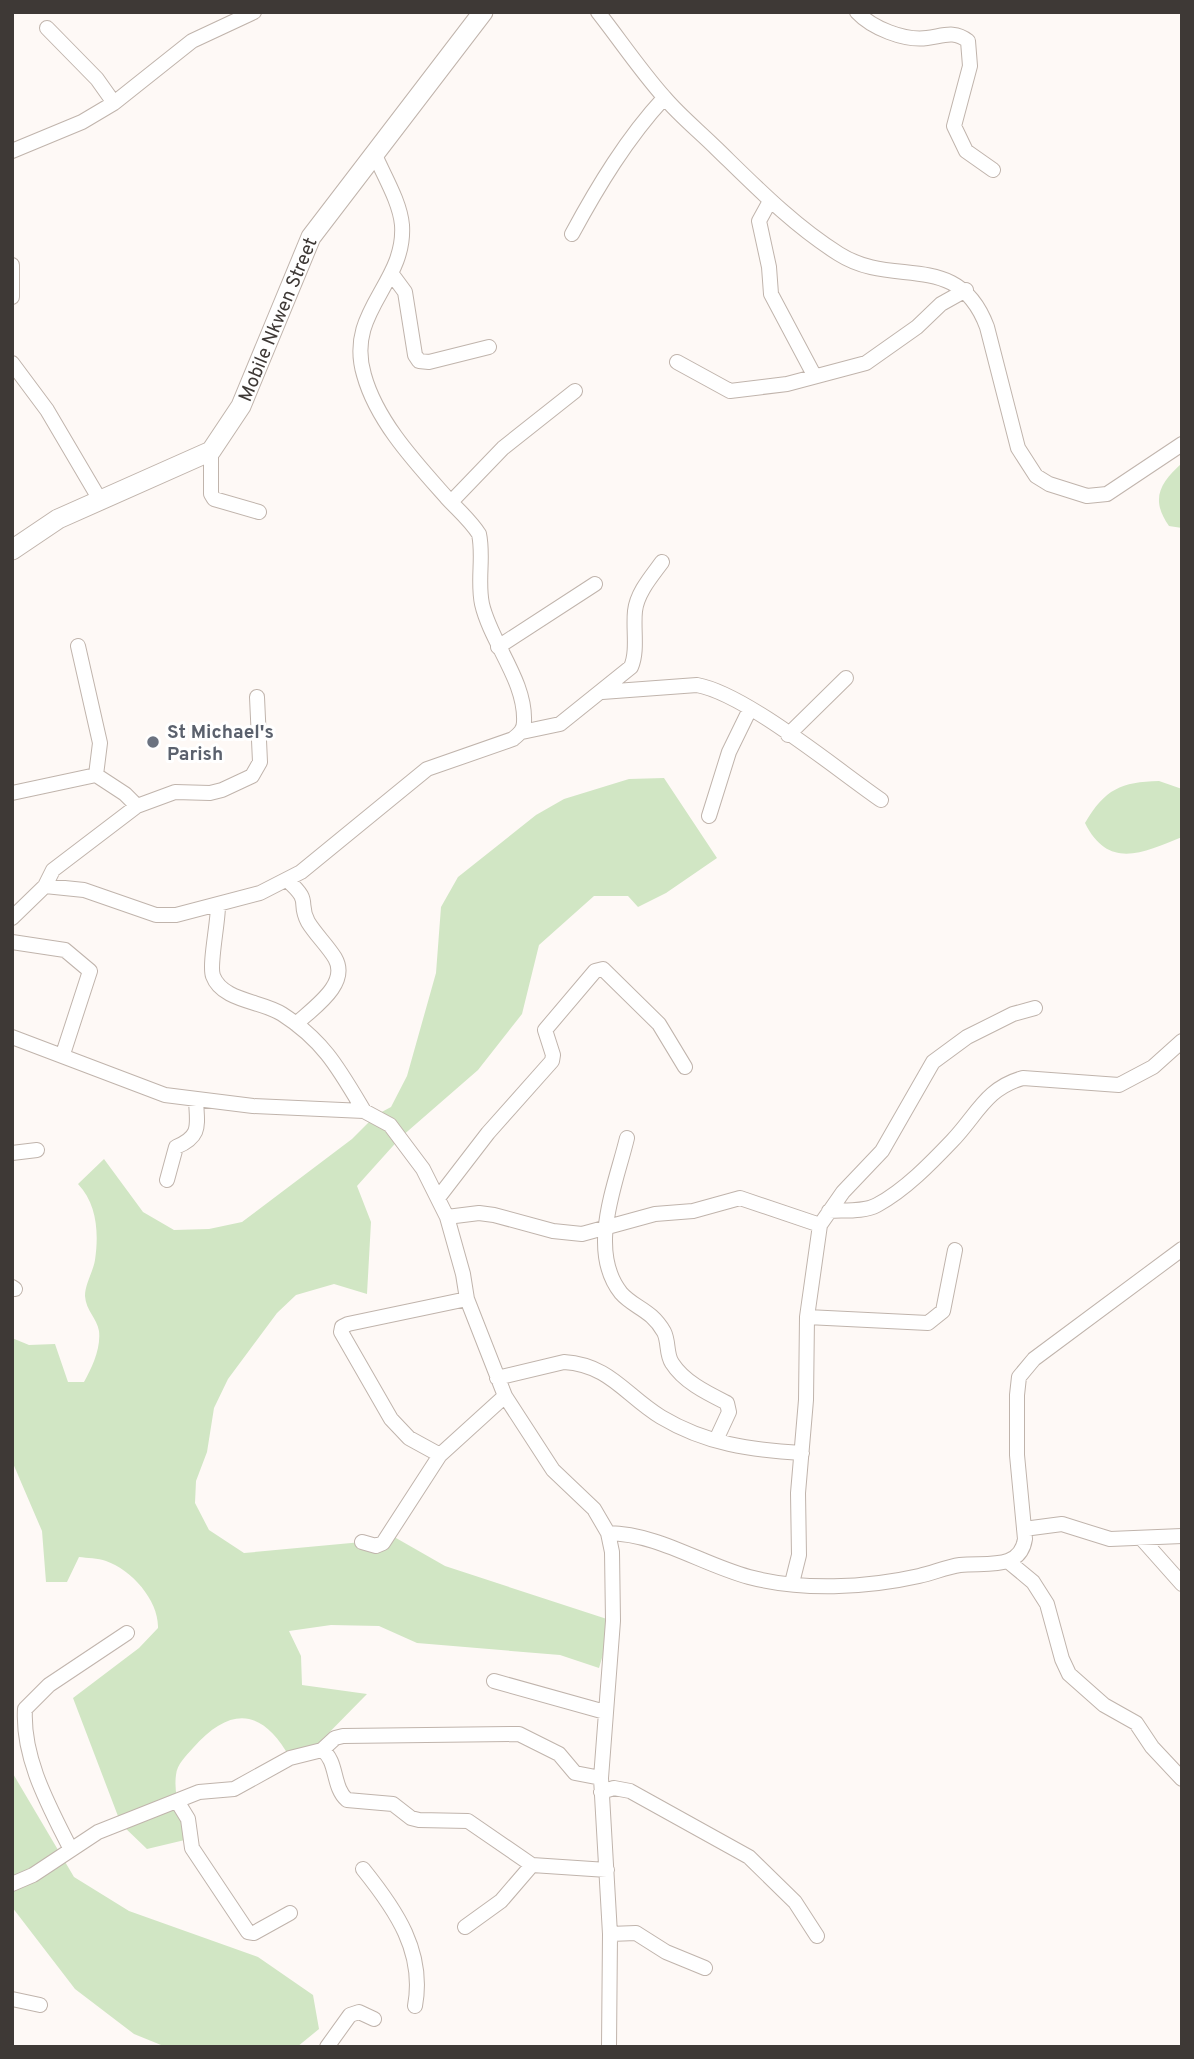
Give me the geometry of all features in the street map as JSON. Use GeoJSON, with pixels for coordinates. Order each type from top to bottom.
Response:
{"type":"FeatureCollection","features":[{"type":"Feature","properties":{"kind":"highway","name":"Mobile Nkwen Street"},"geometry":{"type":"LineString","coordinates":[[211,451],[241,405],[311,237],[483,12]]}},
{"type":"Feature","properties":{"kind":"highway"},"geometry":{"type":"LineString","coordinates":[[12,550],[58,519],[211,451]]}},
{"type":"Feature","properties":{"kind":"street"},"geometry":{"type":"LineString","coordinates":[[12,151],[59,133],[114,103],[192,41],[234,16],[254,12]]}},
{"type":"Feature","properties":{"kind":"street"},"geometry":{"type":"LineString","coordinates":[[598,12],[664,98],[770,201],[839,254],[859,264],[949,280],[966,290],[981,310],[987,327],[1018,448],[1037,476],[1066,491],[1087,496],[1107,494],[1182,444]]}},
{"type":"Feature","properties":{"kind":"street"},"geometry":{"type":"LineString","coordinates":[[856,12],[869,25],[904,35],[927,38],[952,33],[968,41],[970,66],[954,126],[966,151],[993,170]]}},
{"type":"Feature","properties":{"kind":"street"},"geometry":{"type":"LineString","coordinates":[[47,28],[97,79],[114,103]]}},
{"type":"Feature","properties":{"kind":"street"},"geometry":{"type":"LineString","coordinates":[[572,234],[617,159],[645,119],[664,98]]}},
{"type":"Feature","properties":{"kind":"street"},"geometry":{"type":"LineString","coordinates":[[375,155],[402,224],[401,239],[391,273],[362,328],[359,344],[364,377],[387,421],[411,456],[479,534],[479,589],[487,623],[517,690],[524,722],[522,732]]}},
{"type":"Feature","properties":{"kind":"street"},"geometry":{"type":"LineString","coordinates":[[770,201],[759,221],[769,267],[771,294],[814,375]]}},
{"type":"Feature","properties":{"kind":"street"},"geometry":{"type":"LineString","coordinates":[[12,265],[12,297]]}},
{"type":"Feature","properties":{"kind":"street"},"geometry":{"type":"LineString","coordinates":[[391,273],[405,292],[415,355],[419,361],[429,362],[489,347]]}},
{"type":"Feature","properties":{"kind":"street"},"geometry":{"type":"LineString","coordinates":[[677,362],[730,391],[786,384],[866,363],[917,327],[941,304],[966,290]]}},
{"type":"Feature","properties":{"kind":"street"},"geometry":{"type":"LineString","coordinates":[[12,363],[47,410],[100,500]]}},
{"type":"Feature","properties":{"kind":"street"},"geometry":{"type":"LineString","coordinates":[[451,502],[503,448],[575,391]]}},
{"type":"Feature","properties":{"kind":"street"},"geometry":{"type":"LineString","coordinates":[[211,451],[211,494],[215,499],[260,512]]}},
{"type":"Feature","properties":{"kind":"street"},"geometry":{"type":"LineString","coordinates":[[45,887],[84,890],[156,915],[176,915],[260,893],[287,880],[327,852],[427,769],[513,739],[522,732],[560,724],[602,692],[631,667],[635,659],[638,599],[662,562]]}},
{"type":"Feature","properties":{"kind":"street"},"geometry":{"type":"LineString","coordinates":[[498,647],[595,584]]}},
{"type":"Feature","properties":{"kind":"street"},"geometry":{"type":"LineString","coordinates":[[78,646],[100,743],[96,775]]}},
{"type":"Feature","properties":{"kind":"street"},"geometry":{"type":"LineString","coordinates":[[788,735],[846,678]]}},
{"type":"Feature","properties":{"kind":"street"},"geometry":{"type":"LineString","coordinates":[[602,692],[697,685],[710,688],[750,709],[881,800]]}},
{"type":"Feature","properties":{"kind":"street"},"geometry":{"type":"LineString","coordinates":[[12,918],[45,887],[52,870],[137,806],[175,792],[210,793],[222,790],[253,776],[260,762],[257,697]]}},
{"type":"Feature","properties":{"kind":"street"},"geometry":{"type":"LineString","coordinates":[[709,816],[729,752],[750,709]]}},
{"type":"Feature","properties":{"kind":"street"},"geometry":{"type":"LineString","coordinates":[[12,793],[96,775],[125,793],[137,806]]}},
{"type":"Feature","properties":{"kind":"street"},"geometry":{"type":"LineString","coordinates":[[287,880],[303,894],[306,917],[338,967],[337,982],[331,991],[296,1024]]}},
{"type":"Feature","properties":{"kind":"street"},"geometry":{"type":"LineString","coordinates":[[218,906],[218,937],[212,964],[213,975],[220,986],[230,993],[270,1007],[296,1024],[328,1052],[364,1111]]}},
{"type":"Feature","properties":{"kind":"street"},"geometry":{"type":"LineString","coordinates":[[12,942],[65,950],[90,971],[63,1054]]}},
{"type":"Feature","properties":{"kind":"street"},"geometry":{"type":"LineString","coordinates":[[438,1198],[488,1133],[552,1061],[553,1055],[545,1030],[595,971],[603,969],[659,1024],[685,1067]]}},
{"type":"Feature","properties":{"kind":"street"},"geometry":{"type":"LineString","coordinates":[[792,1583],[799,1555],[798,1493],[807,1317],[820,1225],[882,1151],[933,1062],[967,1037],[1013,1014],[1035,1008]]}},
{"type":"Feature","properties":{"kind":"street"},"geometry":{"type":"LineString","coordinates":[[12,1037],[63,1054],[142,1088],[196,1100],[364,1111],[390,1125],[401,1137],[438,1198],[447,1217],[467,1299],[505,1396],[553,1470],[594,1509],[608,1533],[612,1552],[613,1621],[601,1785],[610,1934],[608,2047]]}},
{"type":"Feature","properties":{"kind":"street"},"geometry":{"type":"LineString","coordinates":[[829,1211],[867,1208],[901,1188],[952,1141],[995,1090],[1009,1082],[1023,1078],[1119,1085],[1153,1067],[1182,1041]]}},
{"type":"Feature","properties":{"kind":"street"},"geometry":{"type":"LineString","coordinates":[[167,1180],[176,1147],[194,1137],[197,1131],[196,1100]]}},
{"type":"Feature","properties":{"kind":"street"},"geometry":{"type":"LineString","coordinates":[[627,1138],[606,1228],[606,1257],[621,1292],[644,1308],[657,1324],[668,1342],[671,1362],[681,1373],[729,1406],[716,1440]]}},
{"type":"Feature","properties":{"kind":"street"},"geometry":{"type":"LineString","coordinates":[[12,1153],[37,1150]]}},
{"type":"Feature","properties":{"kind":"street"},"geometry":{"type":"LineString","coordinates":[[447,1217],[494,1214],[569,1234],[595,1233],[656,1214],[693,1211],[740,1198],[820,1225]]}},
{"type":"Feature","properties":{"kind":"street"},"geometry":{"type":"LineString","coordinates":[[608,1533],[634,1534],[750,1577],[792,1583],[855,1584],[919,1576],[960,1565],[1009,1562],[1023,1552],[1024,1529],[1017,1455],[1019,1377],[1034,1359],[1182,1248]]}},
{"type":"Feature","properties":{"kind":"street"},"geometry":{"type":"LineString","coordinates":[[807,1317],[928,1323],[943,1311],[955,1250]]}},
{"type":"Feature","properties":{"kind":"street"},"geometry":{"type":"LineString","coordinates":[[440,1455],[409,1438],[391,1419],[341,1332],[342,1326],[467,1299]]}},
{"type":"Feature","properties":{"kind":"street"},"geometry":{"type":"LineString","coordinates":[[498,1378],[564,1362],[597,1369],[660,1416],[716,1440],[740,1449],[802,1454]]}},
{"type":"Feature","properties":{"kind":"street"},"geometry":{"type":"LineString","coordinates":[[362,1542],[376,1546],[383,1543],[440,1455],[505,1396]]}},
{"type":"Feature","properties":{"kind":"street"},"geometry":{"type":"LineString","coordinates":[[1024,1529],[1062,1524],[1099,1538],[1182,1536]]}},
{"type":"Feature","properties":{"kind":"street"},"geometry":{"type":"LineString","coordinates":[[1142,1539],[1182,1584]]}},
{"type":"Feature","properties":{"kind":"street"},"geometry":{"type":"LineString","coordinates":[[1009,1562],[1033,1582],[1047,1604],[1062,1659],[1069,1674],[1104,1705],[1136,1723],[1152,1747],[1182,1779]]}},
{"type":"Feature","properties":{"kind":"street"},"geometry":{"type":"LineString","coordinates":[[69,1848],[37,1776],[19,1707],[127,1633]]}},
{"type":"Feature","properties":{"kind":"street"},"geometry":{"type":"LineString","coordinates":[[494,1681],[605,1712]]}},
{"type":"Feature","properties":{"kind":"street"},"geometry":{"type":"LineString","coordinates":[[12,1884],[33,1875],[69,1848],[98,1832],[199,1792],[234,1789],[290,1758],[322,1750],[342,1735],[519,1734],[559,1754],[575,1773],[601,1785],[630,1791],[722,1844],[740,1851],[794,1902],[817,1936]]}},
{"type":"Feature","properties":{"kind":"street"},"geometry":{"type":"LineString","coordinates":[[322,1750],[330,1758],[338,1789],[348,1800],[394,1804],[411,1818],[419,1820],[468,1821],[532,1865],[607,1870]]}},
{"type":"Feature","properties":{"kind":"street"},"geometry":{"type":"LineString","coordinates":[[177,1801],[188,1819],[192,1848],[248,1932],[254,1933],[290,1913]]}},
{"type":"Feature","properties":{"kind":"street"},"geometry":{"type":"LineString","coordinates":[[465,1927],[501,1901],[532,1865]]}},
{"type":"Feature","properties":{"kind":"street"},"geometry":{"type":"LineString","coordinates":[[363,1869],[391,1903],[404,1926],[413,1952],[418,1987],[415,2006]]}},
{"type":"Feature","properties":{"kind":"street"},"geometry":{"type":"LineString","coordinates":[[610,1934],[636,1933],[666,1952],[705,1968]]}},
{"type":"Feature","properties":{"kind":"street"},"geometry":{"type":"LineString","coordinates":[[12,1999],[40,2006]]}},
{"type":"Feature","properties":{"kind":"street"},"geometry":{"type":"LineString","coordinates":[[327,2047],[354,2013],[374,2019]]}},
{"type":"Feature","properties":{"kind":"green space"},"geometry":{"type":"Polygon","coordinates":[[[1182,463],[1182,528],[1169,526],[1160,508],[1159,499],[1168,477],[1182,463]]]}},
{"type":"Feature","properties":{"kind":"green space"},"geometry":{"type":"Polygon","coordinates":[[[664,778],[717,858],[666,893],[638,907],[628,896],[594,896],[539,945],[522,1014],[478,1070],[401,1137],[357,1186],[371,1222],[367,1294],[334,1284],[296,1295],[277,1313],[228,1379],[214,1408],[207,1452],[196,1481],[195,1503],[209,1530],[244,1553],[362,1542],[376,1546],[389,1534],[445,1566],[613,1621],[599,1668],[560,1655],[417,1643],[379,1626],[331,1625],[289,1631],[301,1656],[302,1685],[367,1694],[311,1751],[290,1758],[269,1730],[246,1718],[233,1719],[207,1734],[182,1760],[177,1771],[177,1800],[189,1839],[147,1849],[121,1824],[73,1698],[139,1648],[158,1628],[154,1607],[134,1579],[116,1565],[103,1560],[79,1557],[67,1582],[46,1582],[42,1531],[12,1461],[12,1338],[29,1345],[55,1344],[68,1382],[84,1382],[97,1351],[99,1331],[85,1296],[95,1260],[95,1219],[89,1201],[78,1184],[104,1159],[143,1212],[174,1230],[209,1229],[242,1222],[352,1139],[376,1115],[391,1107],[407,1076],[436,973],[441,907],[458,877],[536,815],[564,799],[629,779],[664,778]]]}},
{"type":"Feature","properties":{"kind":"green space"},"geometry":{"type":"Polygon","coordinates":[[[1159,781],[1182,789],[1182,837],[1128,854],[1105,848],[1094,838],[1085,823],[1107,795],[1134,783],[1159,781]]]}},
{"type":"Feature","properties":{"kind":"green space"},"geometry":{"type":"Polygon","coordinates":[[[12,1772],[74,1877],[129,1911],[258,1957],[313,1995],[319,2029],[297,2047],[166,2047],[134,2034],[75,1989],[12,1907],[12,1772]]]}},
{"type":"Feature","properties":{"kind":"place","name":"St Michael's Parish"},"geometry":{"type":"Point","coordinates":[153,742]}}]}
